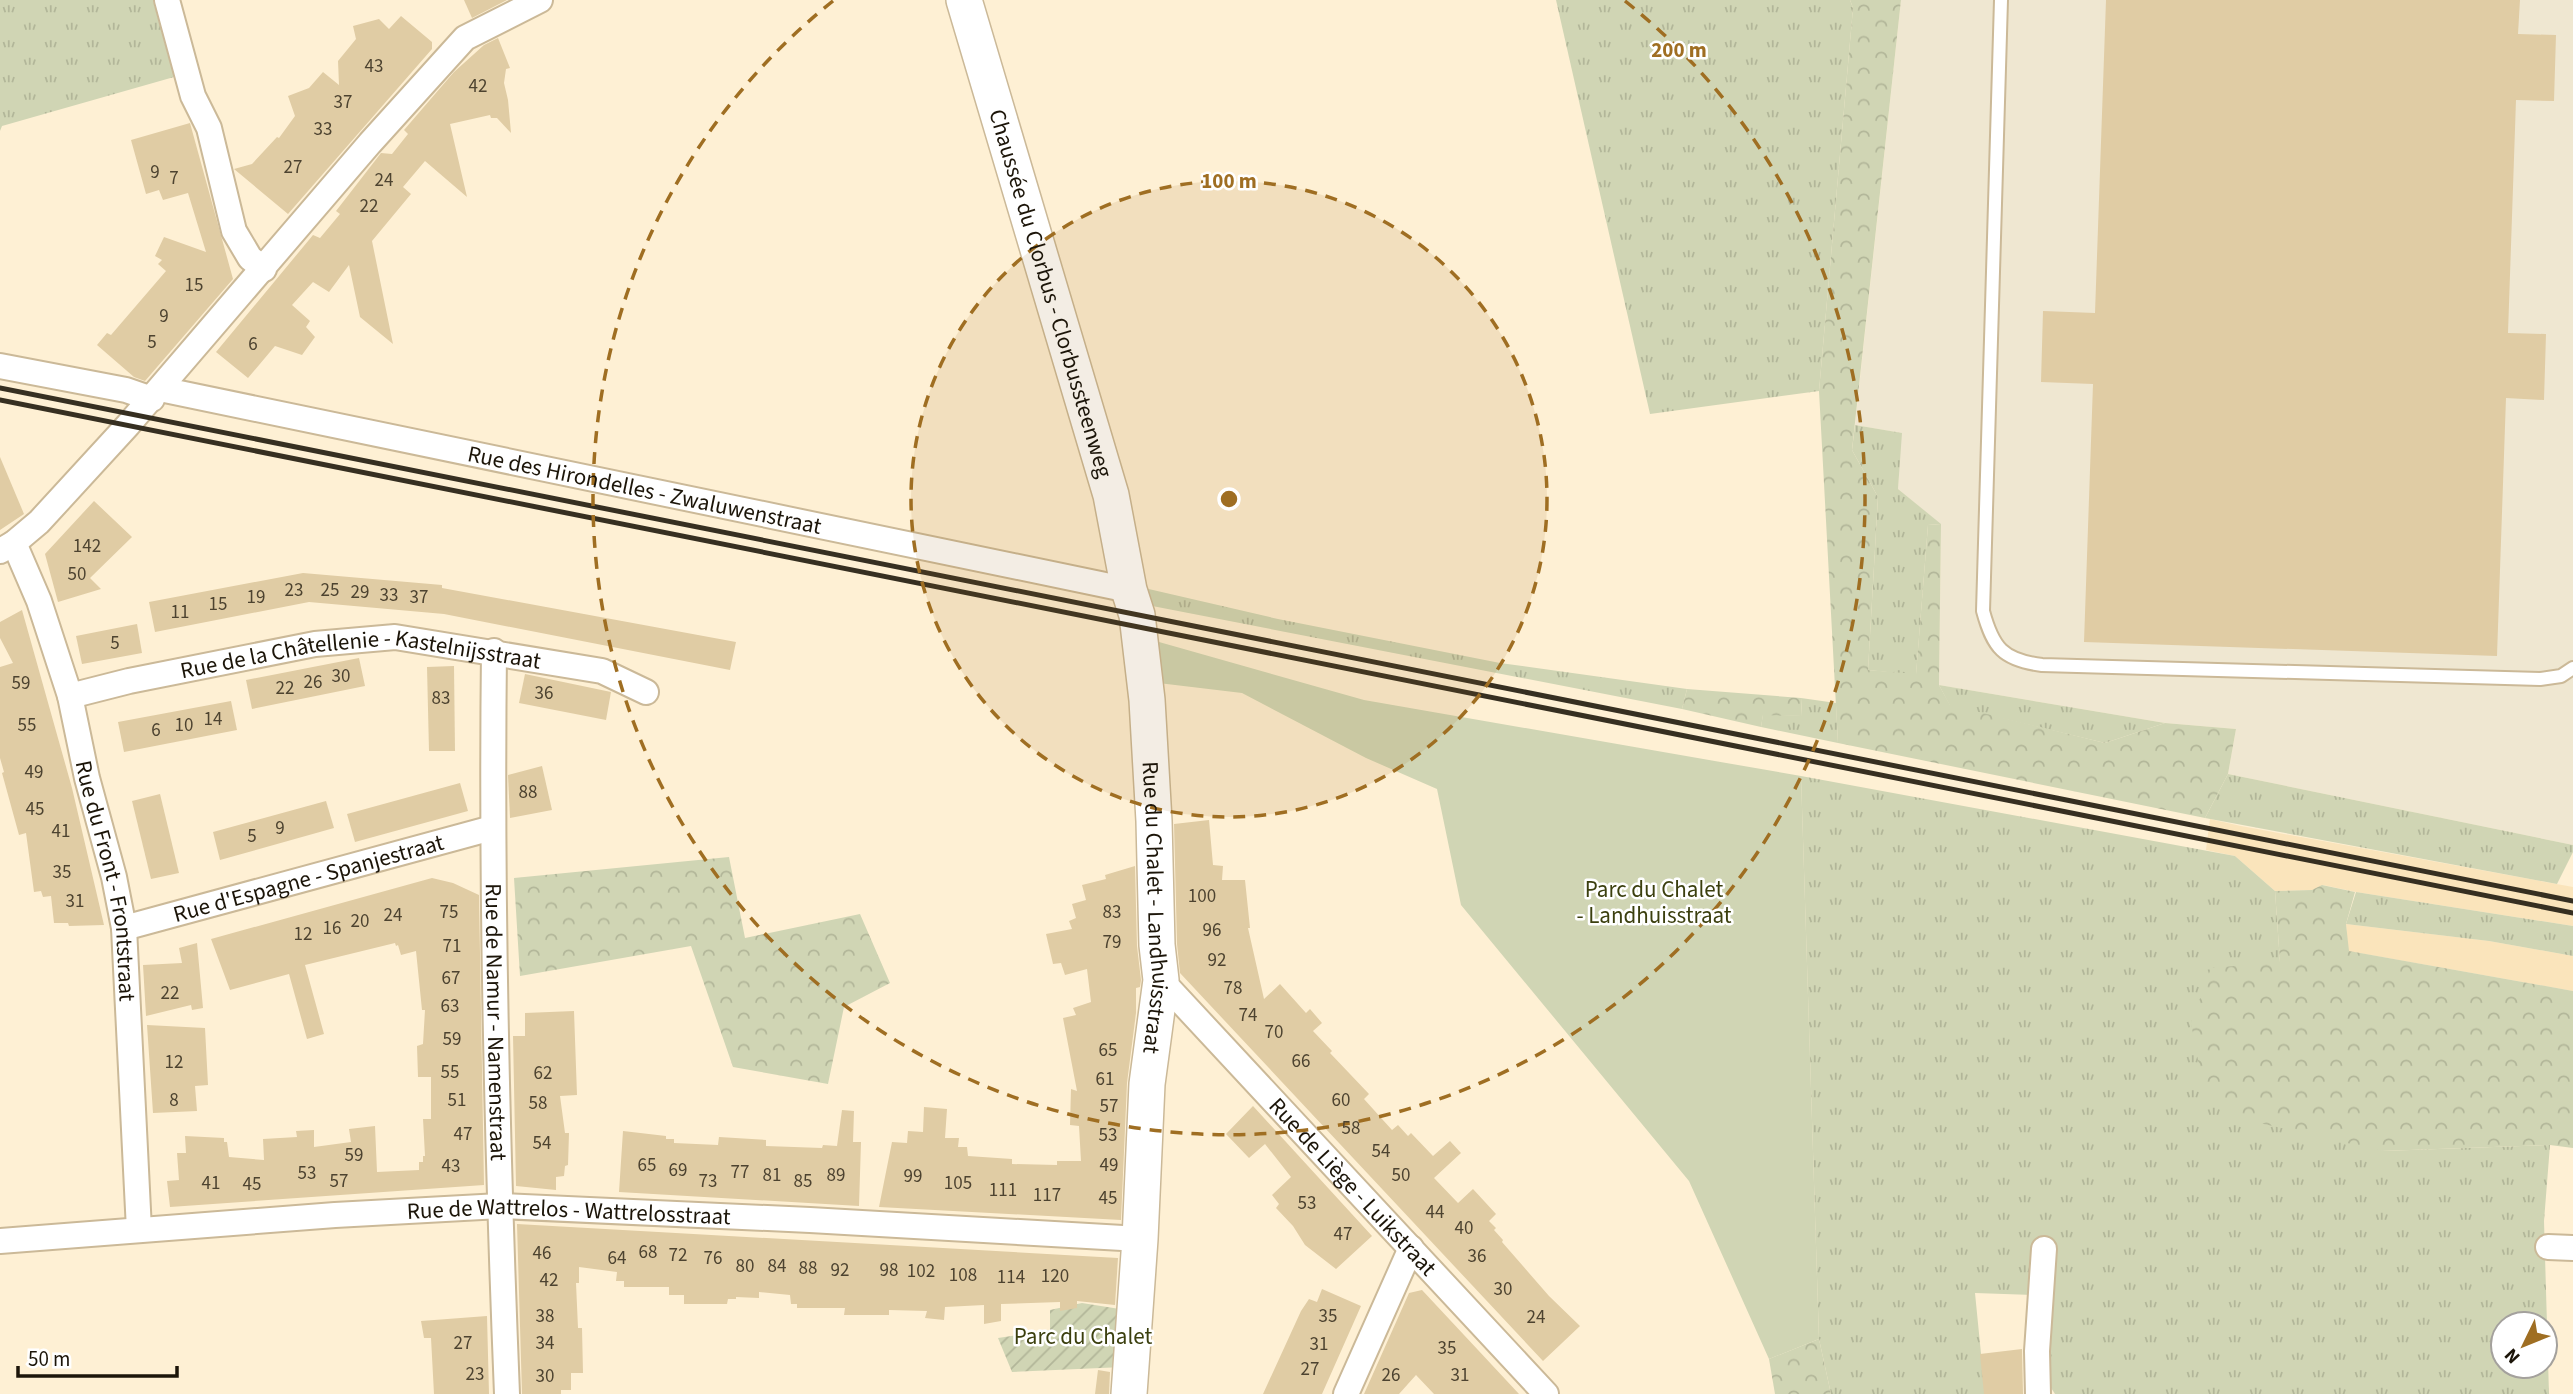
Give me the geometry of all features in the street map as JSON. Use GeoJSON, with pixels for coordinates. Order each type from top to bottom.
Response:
{"type":"FeatureCollection","features":[{"type":"Feature","properties":{"kind":"street"},"geometry":{"type":"LineString","coordinates":[[167,0],[193,96],[209,128],[234,231],[250,258],[264,269]]}},
{"type":"Feature","properties":{"kind":"street"},"geometry":{"type":"LineString","coordinates":[[7,547],[39,523],[156,394],[370,143],[465,38],[540,0]]}},
{"type":"Feature","properties":{"kind":"street","name":"Chaussée du Clorbus - Clorbussteenweg"},"geometry":{"type":"LineString","coordinates":[[964,0],[1111,495],[1129,590]]}},
{"type":"Feature","properties":{"kind":"street","name":"Rue des Hirondelles - Zwaluwenstraat"},"geometry":{"type":"LineString","coordinates":[[0,366],[156,394],[1129,590]]}},
{"type":"Feature","properties":{"kind":"street","name":"Rue du Front - Frontstraat"},"geometry":{"type":"LineString","coordinates":[[7,547],[39,601],[70,696],[124,928],[139,1230]]}},
{"type":"Feature","properties":{"kind":"street","name":"Rue du Chalet - Landhuisstraat"},"geometry":{"type":"LineString","coordinates":[[1129,590],[1137,615],[1147,700],[1157,945],[1161,980],[1147,1084],[1129,1394]]}},
{"type":"Feature","properties":{"kind":"street","name":"Rue de la Châtellenie - Kastelnijsstraat"},"geometry":{"type":"LineString","coordinates":[[70,696],[129,681],[315,644],[396,637],[602,671],[646,692]]}},
{"type":"Feature","properties":{"kind":"street","name":"Rue de Namur - Namenstraat"},"geometry":{"type":"LineString","coordinates":[[494,652],[492,828],[507,1394]]}},
{"type":"Feature","properties":{"kind":"street","name":"Rue d'Espagne - Spanjestraat"},"geometry":{"type":"LineString","coordinates":[[124,928],[492,828]]}},
{"type":"Feature","properties":{"kind":"street","name":"Rue de Liège - Luikstraat"},"geometry":{"type":"LineString","coordinates":[[1161,980],[1546,1394]]}},
{"type":"Feature","properties":{"kind":"street","name":"Rue de Wattrelos - Wattrelosstraat"},"geometry":{"type":"LineString","coordinates":[[0,1241],[335,1215],[500,1206],[1140,1239]]}},
{"type":"Feature","properties":{"kind":"street"},"geometry":{"type":"LineString","coordinates":[[2548,1247],[2573,1248]]}},
{"type":"Feature","properties":{"kind":"street"},"geometry":{"type":"LineString","coordinates":[[1346,1394],[1411,1248]]}},
{"type":"Feature","properties":{"kind":"street"},"geometry":{"type":"LineString","coordinates":[[2038,1394],[2036,1351],[2044,1249]]}},
{"type":"Feature","properties":{"kind":"lane"},"geometry":{"type":"LineString","coordinates":[[2001,0],[1983,611],[1989,634],[1997,647],[2020,662],[2056,665],[2540,679],[2561,676],[2573,668]]}},
{"type":"Feature","properties":{"kind":"shaded area"},"geometry":{"type":"Polygon","coordinates":[[[1901,0],[2573,0],[2573,845],[2228,774],[2236,729],[2165,723],[1939,685],[1941,525],[1898,489],[1901,433],[1855,425],[1901,0]]]}},
{"type":"Feature","properties":{"kind":"shaded area"},"geometry":{"type":"Polygon","coordinates":[[[2210,819],[2573,887],[2573,926],[2323,885],[2313,890],[2275,891],[2235,856],[2206,850],[2210,819]]]}},
{"type":"Feature","properties":{"kind":"shaded area"},"geometry":{"type":"Polygon","coordinates":[[[2346,924],[2489,941],[2573,956],[2573,991],[2348,951],[2346,924]]]}},
{"type":"Feature","properties":{"kind":"green space"},"geometry":{"type":"Polygon","coordinates":[[[0,0],[153,0],[174,77],[2,126],[0,131],[0,0]]]}},
{"type":"Feature","properties":{"kind":"green space"},"geometry":{"type":"Polygon","coordinates":[[[1556,0],[1850,0],[1853,8],[1819,391],[1650,414],[1556,0]]]}},
{"type":"Feature","properties":{"kind":"green space"},"geometry":{"type":"Polygon","coordinates":[[[1850,0],[1901,0],[1852,450],[1878,497],[1868,670],[1916,674],[1928,525],[1941,524],[1939,685],[1950,705],[2105,743],[2165,723],[2236,729],[2228,774],[2205,818],[1838,743],[1819,391],[1853,8],[1850,0]]]}},
{"type":"Feature","properties":{"kind":"green space"},"geometry":{"type":"Polygon","coordinates":[[[1855,425],[1902,433],[1898,489],[1941,524],[1928,525],[1916,675],[1868,670],[1878,497],[1852,450],[1855,425]]]}},
{"type":"Feature","properties":{"kind":"green space"},"geometry":{"type":"Polygon","coordinates":[[[1140,587],[1278,619],[1500,663],[1687,689],[1682,709],[1142,604],[1140,587]]]}},
{"type":"Feature","properties":{"kind":"green space","name":"Parc du Chalet - Landhuisstraat"},"geometry":{"type":"Polygon","coordinates":[[[1152,640],[1364,700],[1801,776],[1819,1339],[1769,1359],[1689,1181],[1461,905],[1437,789],[1366,758],[1242,693],[1150,682],[1152,640]]]}},
{"type":"Feature","properties":{"kind":"green space"},"geometry":{"type":"Polygon","coordinates":[[[1939,685],[2165,723],[2105,743],[1950,706],[1939,685]]]}},
{"type":"Feature","properties":{"kind":"green space"},"geometry":{"type":"Polygon","coordinates":[[[1687,689],[1801,698],[1802,716],[1763,715],[1761,727],[1682,709],[1687,689]]]}},
{"type":"Feature","properties":{"kind":"green space"},"geometry":{"type":"Polygon","coordinates":[[[1801,698],[1836,703],[1838,743],[1761,727],[1763,714],[1802,716],[1801,698]]]}},
{"type":"Feature","properties":{"kind":"green space"},"geometry":{"type":"Polygon","coordinates":[[[2228,774],[2573,845],[2573,852],[2557,884],[2205,818],[2228,774]]]}},
{"type":"Feature","properties":{"kind":"green space"},"geometry":{"type":"Polygon","coordinates":[[[1801,776],[2235,856],[2275,891],[2280,962],[2382,1151],[2550,1145],[2544,1221],[2547,1310],[2489,1310],[2489,1380],[2549,1380],[2549,1394],[2055,1394],[2046,1380],[2033,1295],[1975,1293],[1985,1394],[1831,1394],[1819,1339],[1801,776]]]}},
{"type":"Feature","properties":{"kind":"green space"},"geometry":{"type":"Polygon","coordinates":[[[729,857],[745,938],[860,914],[890,983],[844,1007],[828,1084],[733,1067],[691,946],[520,976],[514,878],[729,857]]]}},
{"type":"Feature","properties":{"kind":"green space"},"geometry":{"type":"Polygon","coordinates":[[[2322,885],[2355,892],[2346,924],[2349,951],[2573,991],[2573,1148],[2550,1145],[2382,1151],[2246,1120],[2201,1076],[2191,1023],[2211,968],[2280,962],[2275,891],[2312,890],[2322,885]]]}},
{"type":"Feature","properties":{"kind":"green space"},"geometry":{"type":"Polygon","coordinates":[[[2356,892],[2573,926],[2573,956],[2489,941],[2346,924],[2356,892]]]}},
{"type":"Feature","properties":{"kind":"green space","name":"Parc du Chalet"},"geometry":{"type":"Polygon","coordinates":[[[1082,1303],[1126,1310],[1123,1367],[1012,1372],[998,1338],[1050,1330],[1050,1310],[1082,1303]]]}},
{"type":"Feature","properties":{"kind":"green space"},"geometry":{"type":"Polygon","coordinates":[[[1819,1339],[1831,1394],[1775,1394],[1769,1359],[1819,1339]]]}},
{"type":"Feature","properties":{"kind":"building"},"geometry":{"type":"Polygon","coordinates":[[[464,0],[507,0],[472,18],[464,0]]]}},
{"type":"Feature","properties":{"kind":"building"},"geometry":{"type":"Polygon","coordinates":[[[2106,0],[2520,0],[2518,34],[2556,35],[2554,101],[2516,100],[2508,333],[2546,334],[2544,400],[2506,398],[2497,656],[2084,642],[2093,384],[2041,382],[2043,311],[2095,313],[2106,0]]]}},
{"type":"Feature","properties":{"kind":"building"},"geometry":{"type":"Polygon","coordinates":[[[401,16],[432,42],[432,49],[288,214],[234,169],[252,164],[277,137],[279,138],[295,116],[288,96],[309,88],[323,72],[339,85],[338,61],[356,39],[353,26],[379,19],[389,29],[401,16]]]}},
{"type":"Feature","properties":{"kind":"building"},"geometry":{"type":"Polygon","coordinates":[[[498,38],[510,68],[506,69],[504,83],[511,133],[497,118],[491,118],[490,115],[450,124],[467,197],[425,161],[403,187],[411,194],[372,241],[393,344],[360,317],[349,265],[329,292],[313,282],[292,305],[310,321],[306,327],[315,337],[302,355],[275,346],[248,378],[216,352],[313,235],[320,238],[340,214],[336,211],[381,153],[392,154],[408,134],[404,130],[454,72],[484,45],[498,38]]]}},
{"type":"Feature","properties":{"kind":"building"},"geometry":{"type":"Polygon","coordinates":[[[190,123],[233,279],[145,381],[134,377],[97,345],[107,333],[111,335],[166,271],[158,264],[162,260],[155,256],[164,237],[206,252],[188,193],[163,200],[159,190],[146,194],[131,140],[190,123]]]}},
{"type":"Feature","properties":{"kind":"building"},"geometry":{"type":"Polygon","coordinates":[[[0,457],[24,514],[0,530],[0,457]]]}},
{"type":"Feature","properties":{"kind":"building"},"geometry":{"type":"Polygon","coordinates":[[[94,501],[132,537],[90,578],[101,589],[58,602],[45,554],[94,501]]]}},
{"type":"Feature","properties":{"kind":"building"},"geometry":{"type":"Polygon","coordinates":[[[303,573],[442,585],[442,588],[736,642],[730,670],[444,614],[309,602],[155,632],[149,602],[303,573]]]}},
{"type":"Feature","properties":{"kind":"building"},"geometry":{"type":"Polygon","coordinates":[[[22,610],[72,788],[104,925],[69,926],[68,923],[54,923],[51,896],[43,897],[41,891],[34,892],[26,833],[19,835],[2,773],[0,667],[13,663],[0,638],[0,622],[22,610]]]}},
{"type":"Feature","properties":{"kind":"building"},"geometry":{"type":"Polygon","coordinates":[[[137,624],[142,653],[82,664],[76,636],[137,624]]]}},
{"type":"Feature","properties":{"kind":"building"},"geometry":{"type":"Polygon","coordinates":[[[359,658],[365,686],[252,709],[246,680],[359,658]]]}},
{"type":"Feature","properties":{"kind":"building"},"geometry":{"type":"Polygon","coordinates":[[[454,666],[455,751],[429,751],[427,667],[454,666]]]}},
{"type":"Feature","properties":{"kind":"building"},"geometry":{"type":"Polygon","coordinates":[[[525,674],[611,692],[606,720],[519,703],[525,674]]]}},
{"type":"Feature","properties":{"kind":"building"},"geometry":{"type":"Polygon","coordinates":[[[231,701],[237,730],[124,752],[118,722],[231,701]]]}},
{"type":"Feature","properties":{"kind":"building"},"geometry":{"type":"Polygon","coordinates":[[[542,766],[552,810],[510,818],[508,775],[542,766]]]}},
{"type":"Feature","properties":{"kind":"building"},"geometry":{"type":"Polygon","coordinates":[[[460,783],[468,811],[355,842],[347,814],[460,783]]]}},
{"type":"Feature","properties":{"kind":"building"},"geometry":{"type":"Polygon","coordinates":[[[160,794],[179,873],[151,879],[132,801],[160,794]]]}},
{"type":"Feature","properties":{"kind":"building"},"geometry":{"type":"Polygon","coordinates":[[[326,801],[334,828],[220,860],[213,832],[326,801]]]}},
{"type":"Feature","properties":{"kind":"building"},"geometry":{"type":"Polygon","coordinates":[[[1209,820],[1213,865],[1223,866],[1222,880],[1245,880],[1248,928],[1264,999],[1280,984],[1306,1013],[1310,1009],[1322,1023],[1313,1031],[1369,1094],[1364,1099],[1392,1130],[1398,1125],[1408,1136],[1411,1133],[1433,1156],[1450,1141],[1461,1153],[1434,1178],[1458,1203],[1473,1189],[1496,1214],[1489,1221],[1496,1228],[1494,1230],[1502,1242],[1549,1296],[1580,1326],[1543,1361],[1180,973],[1174,824],[1209,820]]]}},
{"type":"Feature","properties":{"kind":"building"},"geometry":{"type":"Polygon","coordinates":[[[1135,866],[1137,946],[1141,980],[1140,987],[1136,988],[1136,1013],[1127,1083],[1121,1220],[879,1207],[892,1142],[907,1143],[908,1131],[923,1132],[924,1107],[947,1109],[945,1138],[959,1138],[958,1147],[967,1147],[968,1156],[1012,1159],[1012,1164],[1057,1165],[1057,1161],[1081,1161],[1079,1126],[1070,1125],[1071,1089],[1077,1091],[1063,1018],[1076,1015],[1073,1008],[1091,1002],[1087,969],[1065,975],[1061,963],[1053,964],[1046,934],[1072,929],[1069,921],[1076,918],[1072,904],[1086,900],[1082,885],[1106,879],[1105,875],[1135,866]]]}},
{"type":"Feature","properties":{"kind":"building"},"geometry":{"type":"Polygon","coordinates":[[[432,878],[453,883],[479,895],[484,1185],[170,1207],[167,1181],[179,1180],[177,1153],[186,1153],[185,1136],[224,1138],[229,1157],[264,1160],[263,1139],[297,1137],[296,1131],[314,1130],[314,1147],[351,1142],[349,1129],[375,1126],[377,1172],[419,1170],[419,1162],[423,1162],[425,1156],[423,1119],[431,1119],[431,1077],[418,1077],[417,1046],[423,1044],[425,1010],[422,1010],[416,951],[401,955],[395,943],[305,965],[324,1034],[307,1039],[289,974],[230,990],[211,939],[432,878]]]}},
{"type":"Feature","properties":{"kind":"building"},"geometry":{"type":"Polygon","coordinates":[[[197,943],[203,1008],[192,1010],[191,1005],[146,1016],[143,965],[182,963],[179,948],[197,943]]]}},
{"type":"Feature","properties":{"kind":"building"},"geometry":{"type":"Polygon","coordinates":[[[574,1011],[577,1095],[560,1096],[565,1133],[569,1133],[568,1165],[565,1166],[564,1176],[556,1177],[556,1190],[516,1186],[513,1036],[525,1036],[525,1013],[574,1011]]]}},
{"type":"Feature","properties":{"kind":"building"},"geometry":{"type":"Polygon","coordinates":[[[147,1025],[205,1028],[208,1085],[195,1086],[197,1111],[153,1113],[147,1025]]]}},
{"type":"Feature","properties":{"kind":"building"},"geometry":{"type":"Polygon","coordinates":[[[1253,1106],[1372,1236],[1336,1269],[1305,1245],[1293,1226],[1276,1208],[1279,1204],[1272,1195],[1291,1177],[1265,1144],[1249,1158],[1226,1134],[1253,1106]]]}},
{"type":"Feature","properties":{"kind":"building"},"geometry":{"type":"Polygon","coordinates":[[[842,1110],[854,1111],[853,1142],[861,1142],[859,1206],[619,1192],[623,1131],[666,1136],[666,1139],[674,1139],[674,1143],[718,1145],[719,1137],[766,1140],[766,1146],[822,1148],[823,1145],[837,1146],[842,1110]]]}},
{"type":"Feature","properties":{"kind":"building"},"geometry":{"type":"Polygon","coordinates":[[[517,1224],[1118,1258],[1115,1305],[1077,1301],[1077,1308],[1060,1311],[1060,1302],[1001,1304],[1001,1321],[984,1324],[984,1305],[945,1307],[944,1320],[925,1318],[927,1311],[889,1310],[889,1315],[844,1315],[845,1308],[797,1308],[797,1304],[791,1304],[790,1295],[759,1292],[759,1298],[736,1297],[728,1299],[727,1304],[684,1304],[684,1295],[669,1295],[669,1287],[624,1287],[624,1281],[616,1281],[617,1272],[579,1267],[579,1283],[576,1283],[578,1328],[582,1328],[583,1373],[571,1373],[571,1390],[561,1390],[561,1394],[522,1394],[517,1224]]]}},
{"type":"Feature","properties":{"kind":"building"},"geometry":{"type":"Polygon","coordinates":[[[1322,1289],[1361,1306],[1322,1394],[1263,1394],[1301,1311],[1309,1299],[1317,1302],[1322,1289]]]}},
{"type":"Feature","properties":{"kind":"building"},"geometry":{"type":"Polygon","coordinates":[[[1422,1290],[1519,1394],[1434,1394],[1416,1375],[1399,1394],[1364,1394],[1409,1293],[1422,1290]]]}},
{"type":"Feature","properties":{"kind":"building"},"geometry":{"type":"Polygon","coordinates":[[[487,1316],[489,1394],[434,1394],[431,1338],[424,1338],[421,1321],[487,1316]]]}},
{"type":"Feature","properties":{"kind":"building"},"geometry":{"type":"Polygon","coordinates":[[[2022,1349],[2023,1394],[1984,1394],[1980,1354],[2022,1349]]]}},
{"type":"Feature","properties":{"kind":"building"},"geometry":{"type":"Polygon","coordinates":[[[1098,1370],[1110,1372],[1109,1394],[1095,1394],[1098,1370]]]}},
{"type":"Feature","properties":{"kind":"railway"},"geometry":{"type":"LineString","coordinates":[[0,388],[2573,901]]}},
{"type":"Feature","properties":{"kind":"railway"},"geometry":{"type":"LineString","coordinates":[[0,400],[2573,913]]}}]}
